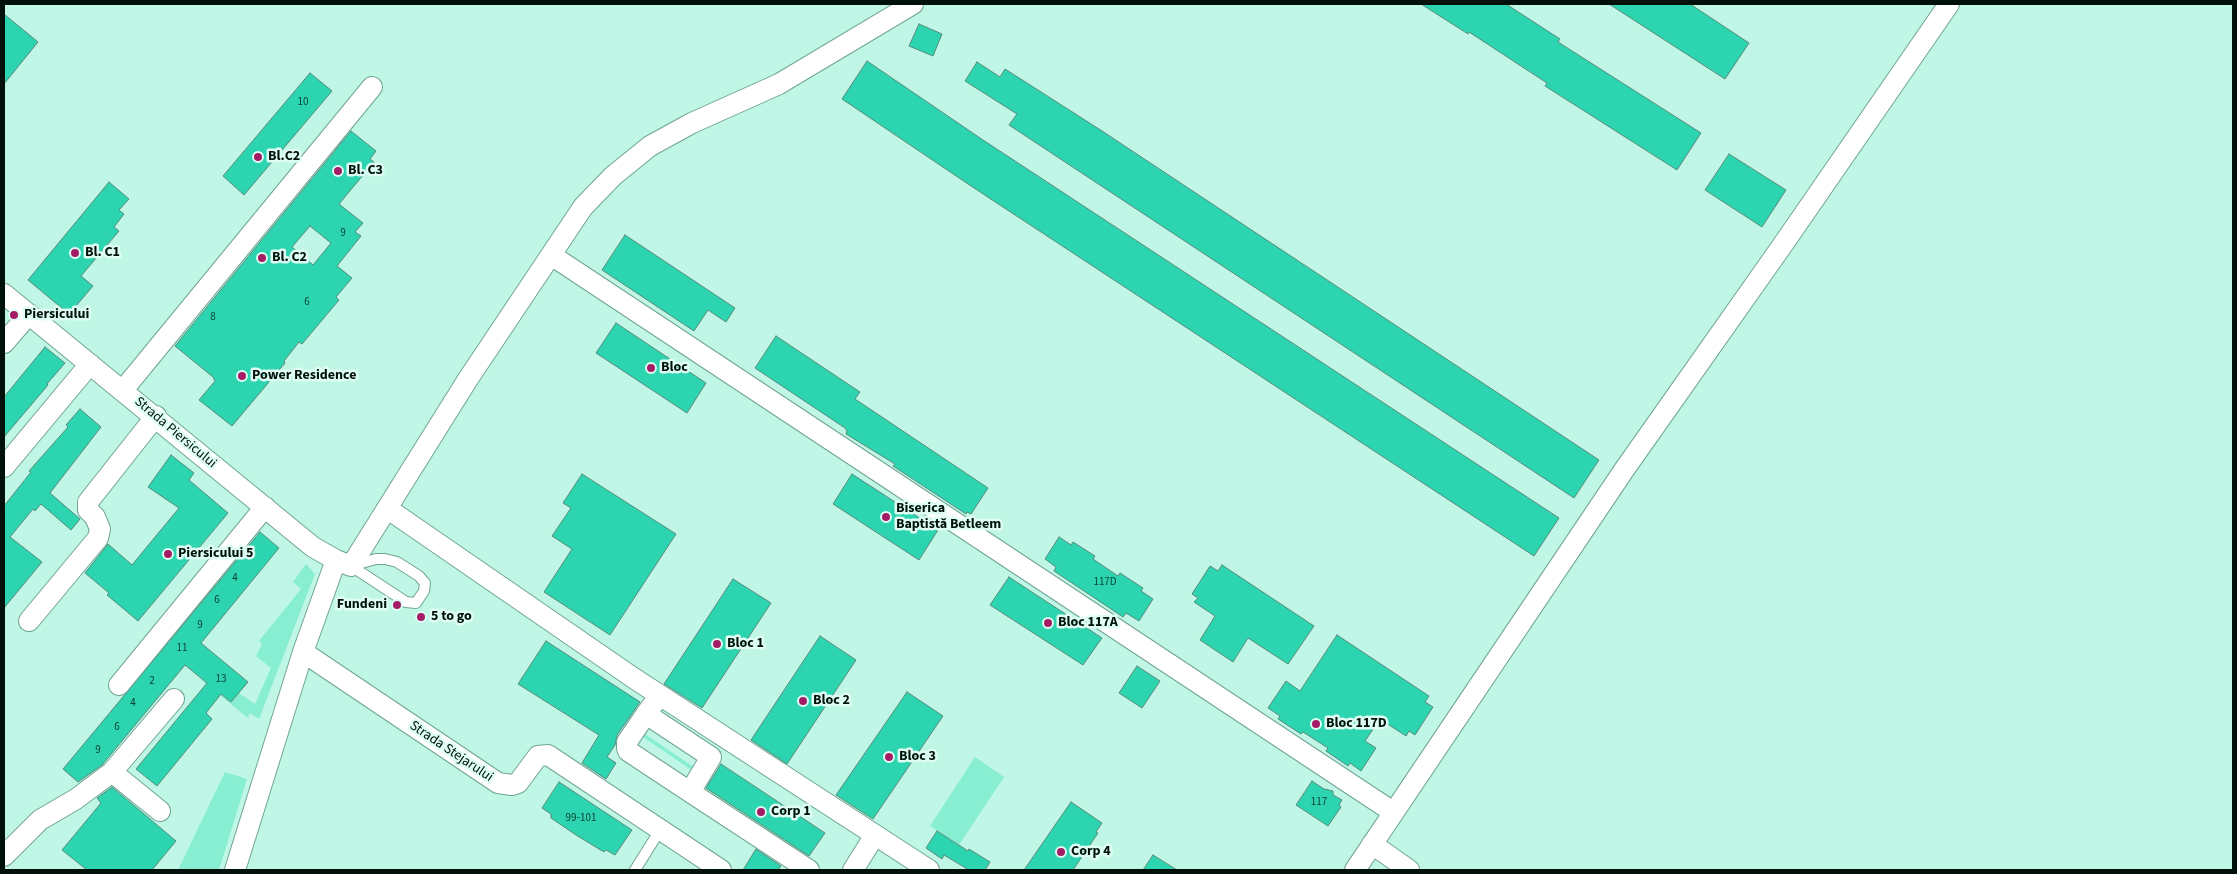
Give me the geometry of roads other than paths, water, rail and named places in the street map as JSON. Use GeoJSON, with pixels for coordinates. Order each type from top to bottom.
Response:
{"type":"FeatureCollection","features":[{"type":"Feature","properties":{"kind":"street"},"geometry":{"type":"LineString","coordinates":[[235,870],[303,652],[343,563],[388,509],[468,380],[583,207],[613,176],[650,146],[692,123],[779,84],[913,4]]}},
{"type":"Feature","properties":{"kind":"street"},"geometry":{"type":"LineString","coordinates":[[1355,870],[1618,478],[1949,4]]}},
{"type":"Feature","properties":{"kind":"street"},"geometry":{"type":"LineString","coordinates":[[123,390],[372,87]]}},
{"type":"Feature","properties":{"kind":"street"},"geometry":{"type":"LineString","coordinates":[[551,255],[1393,812]]}},
{"type":"Feature","properties":{"kind":"street","name":"Strada Piersicului"},"geometry":{"type":"LineString","coordinates":[[4,294],[87,366],[123,390],[156,416],[314,547],[343,563]]}},
{"type":"Feature","properties":{"kind":"street"},"geometry":{"type":"LineString","coordinates":[[4,343],[29,314]]}},
{"type":"Feature","properties":{"kind":"street"},"geometry":{"type":"LineString","coordinates":[[4,467],[87,366]]}},
{"type":"Feature","properties":{"kind":"street"},"geometry":{"type":"LineString","coordinates":[[29,621],[98,538],[100,529],[95,517],[88,510],[88,502],[156,416]]}},
{"type":"Feature","properties":{"kind":"street"},"geometry":{"type":"LineString","coordinates":[[119,685],[265,508]]}},
{"type":"Feature","properties":{"kind":"street"},"geometry":{"type":"LineString","coordinates":[[388,509],[660,695],[929,870]]}},
{"type":"Feature","properties":{"kind":"street","name":"Strada Stejarului"},"geometry":{"type":"LineString","coordinates":[[303,652],[498,782],[512,785],[518,783],[538,756],[548,755],[721,870]]}},
{"type":"Feature","properties":{"kind":"street"},"geometry":{"type":"LineString","coordinates":[[660,695],[627,742],[628,751],[809,870]]}},
{"type":"Feature","properties":{"kind":"street"},"geometry":{"type":"LineString","coordinates":[[4,856],[40,820],[76,799],[112,772],[174,699]]}},
{"type":"Feature","properties":{"kind":"street"},"geometry":{"type":"LineString","coordinates":[[646,714],[709,754],[711,758],[690,792]]}},
{"type":"Feature","properties":{"kind":"street"},"geometry":{"type":"LineString","coordinates":[[112,772],[160,811]]}},
{"type":"Feature","properties":{"kind":"street"},"geometry":{"type":"LineString","coordinates":[[853,870],[876,835]]}},
{"type":"Feature","properties":{"kind":"street"},"geometry":{"type":"LineString","coordinates":[[1372,844],[1409,870]]}},
{"type":"Feature","properties":{"kind":"lane"},"geometry":{"type":"LineString","coordinates":[[376,559],[396,562],[419,576],[425,583],[424,591],[416,603],[406,602],[343,563],[376,559]]}},
{"type":"Feature","properties":{"kind":"lane"},"geometry":{"type":"LineString","coordinates":[[635,870],[660,830]]}},
{"type":"Feature","properties":{"kind":"place","name":"Bl.C2"},"geometry":{"type":"Point","coordinates":[258,157]}},
{"type":"Feature","properties":{"kind":"place","name":"Bl. C3"},"geometry":{"type":"Point","coordinates":[338,171]}},
{"type":"Feature","properties":{"kind":"place","name":"Bl. C1"},"geometry":{"type":"Point","coordinates":[75,253]}},
{"type":"Feature","properties":{"kind":"place","name":"Bl. C2"},"geometry":{"type":"Point","coordinates":[262,258]}},
{"type":"Feature","properties":{"kind":"place","name":"Piersicului"},"geometry":{"type":"Point","coordinates":[14,315]}},
{"type":"Feature","properties":{"kind":"place","name":"Bloc"},"geometry":{"type":"Point","coordinates":[651,368]}},
{"type":"Feature","properties":{"kind":"place","name":"Power Residence"},"geometry":{"type":"Point","coordinates":[242,376]}},
{"type":"Feature","properties":{"kind":"place","name":"Biserica Baptistă Betleem"},"geometry":{"type":"Point","coordinates":[886,517]}},
{"type":"Feature","properties":{"kind":"place","name":"Piersicului 5"},"geometry":{"type":"Point","coordinates":[168,554]}},
{"type":"Feature","properties":{"kind":"place","name":"Fundeni"},"geometry":{"type":"Point","coordinates":[397,605]}},
{"type":"Feature","properties":{"kind":"place","name":"5 to go"},"geometry":{"type":"Point","coordinates":[421,617]}},
{"type":"Feature","properties":{"kind":"place","name":"Bloc 117A"},"geometry":{"type":"Point","coordinates":[1048,623]}},
{"type":"Feature","properties":{"kind":"place","name":"Bloc 1"},"geometry":{"type":"Point","coordinates":[717,644]}},
{"type":"Feature","properties":{"kind":"place","name":"Bloc 2"},"geometry":{"type":"Point","coordinates":[803,701]}},
{"type":"Feature","properties":{"kind":"place","name":"Bloc 117D"},"geometry":{"type":"Point","coordinates":[1316,724]}},
{"type":"Feature","properties":{"kind":"place","name":"Bloc 3"},"geometry":{"type":"Point","coordinates":[889,757]}},
{"type":"Feature","properties":{"kind":"place","name":"Corp 1"},"geometry":{"type":"Point","coordinates":[761,812]}},
{"type":"Feature","properties":{"kind":"place","name":"Corp 4"},"geometry":{"type":"Point","coordinates":[1061,852]}}]}
